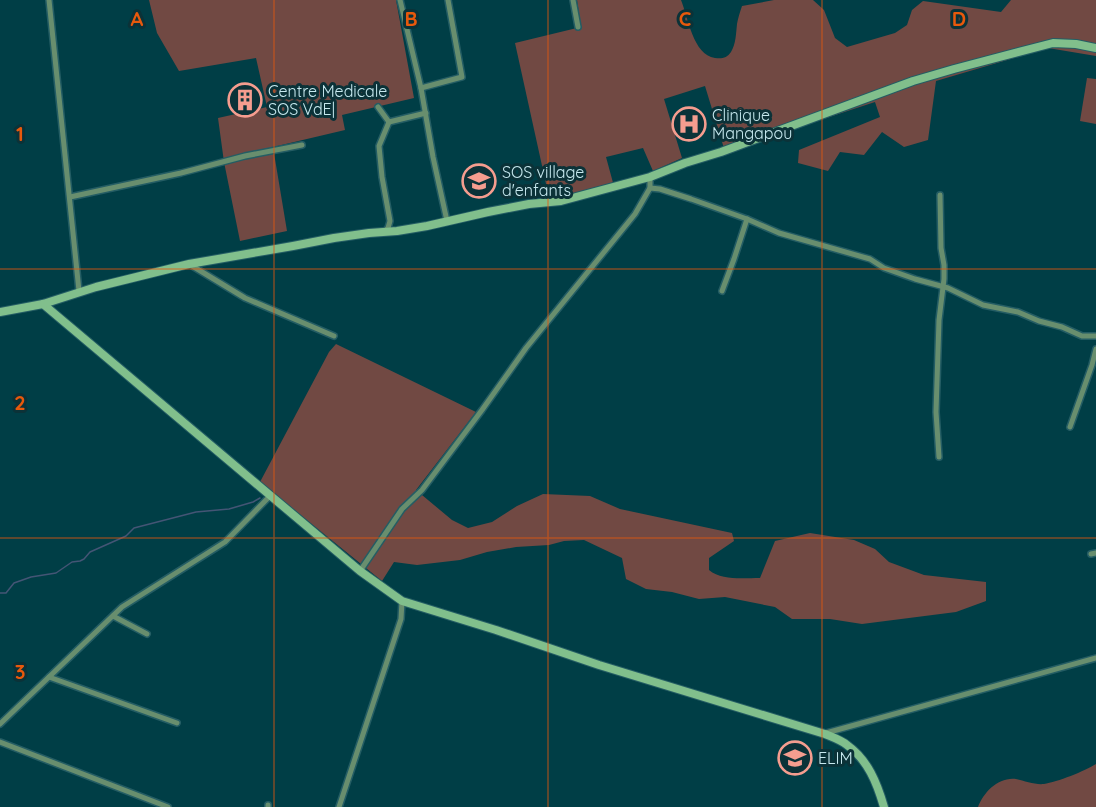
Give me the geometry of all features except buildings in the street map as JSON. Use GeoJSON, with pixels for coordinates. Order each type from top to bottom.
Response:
{"type":"FeatureCollection","features":[{"type":"Feature","properties":{"kind":"main road"},"geometry":{"type":"LineString","coordinates":[[0,312],[43,304],[79,291],[189,264],[334,238],[427,226],[519,206],[561,201],[650,177],[913,81],[954,69],[1053,43],[1096,48]]}},
{"type":"Feature","properties":{"kind":"main road"},"geometry":{"type":"LineString","coordinates":[[43,304],[360,571],[402,602],[825,734],[846,744],[868,767],[884,807]]}},
{"type":"Feature","properties":{"kind":"street"},"geometry":{"type":"LineString","coordinates":[[49,0],[79,291]]}},
{"type":"Feature","properties":{"kind":"street"},"geometry":{"type":"LineString","coordinates":[[400,0],[421,88],[447,221]]}},
{"type":"Feature","properties":{"kind":"street"},"geometry":{"type":"LineString","coordinates":[[421,88],[462,77],[448,0]]}},
{"type":"Feature","properties":{"kind":"street"},"geometry":{"type":"LineString","coordinates":[[573,0],[578,27]]}},
{"type":"Feature","properties":{"kind":"street"},"geometry":{"type":"LineString","coordinates":[[378,107],[389,122]]}},
{"type":"Feature","properties":{"kind":"street"},"geometry":{"type":"LineString","coordinates":[[389,122],[426,113]]}},
{"type":"Feature","properties":{"kind":"street"},"geometry":{"type":"LineString","coordinates":[[384,232],[390,221],[379,147],[389,122]]}},
{"type":"Feature","properties":{"kind":"street"},"geometry":{"type":"LineString","coordinates":[[70,197],[302,145]]}},
{"type":"Feature","properties":{"kind":"street"},"geometry":{"type":"LineString","coordinates":[[360,571],[402,509],[422,490],[526,348],[635,214],[650,188],[650,177]]}},
{"type":"Feature","properties":{"kind":"street"},"geometry":{"type":"LineString","coordinates":[[650,188],[660,189],[747,219],[779,233],[870,259],[884,268],[948,288],[983,305],[1018,312],[1082,336],[1096,336]]}},
{"type":"Feature","properties":{"kind":"street"},"geometry":{"type":"LineString","coordinates":[[939,457],[936,412],[939,320],[944,279],[940,195]]}},
{"type":"Feature","properties":{"kind":"street"},"geometry":{"type":"LineString","coordinates":[[722,291],[747,219]]}},
{"type":"Feature","properties":{"kind":"street"},"geometry":{"type":"LineString","coordinates":[[189,264],[245,298],[334,336]]}},
{"type":"Feature","properties":{"kind":"street"},"geometry":{"type":"LineString","coordinates":[[1070,427],[1096,349]]}},
{"type":"Feature","properties":{"kind":"street"},"geometry":{"type":"LineString","coordinates":[[0,724],[122,607],[225,542],[270,496]]}},
{"type":"Feature","properties":{"kind":"street"},"geometry":{"type":"LineString","coordinates":[[339,807],[401,619],[402,602]]}},
{"type":"Feature","properties":{"kind":"street"},"geometry":{"type":"LineString","coordinates":[[113,616],[147,634]]}},
{"type":"Feature","properties":{"kind":"street"},"geometry":{"type":"LineString","coordinates":[[825,734],[1096,658]]}},
{"type":"Feature","properties":{"kind":"street"},"geometry":{"type":"LineString","coordinates":[[50,677],[177,723]]}},
{"type":"Feature","properties":{"kind":"street"},"geometry":{"type":"LineString","coordinates":[[0,742],[168,807]]}},
{"type":"Feature","properties":{"kind":"shaded area"},"geometry":{"type":"Polygon","coordinates":[[[149,0],[396,0],[414,98],[342,115],[345,130],[273,147],[287,231],[240,241],[224,162],[218,118],[267,107],[256,58],[179,71],[157,33],[149,0]]]}},
{"type":"Feature","properties":{"kind":"shaded area"},"geometry":{"type":"Polygon","coordinates":[[[577,0],[681,0],[692,34],[701,50],[715,58],[724,58],[733,49],[742,6],[774,0],[813,0],[824,10],[835,38],[847,47],[895,33],[907,25],[912,10],[923,1],[1001,12],[1011,0],[1096,0],[1096,56],[1048,48],[936,81],[928,140],[904,147],[882,132],[864,155],[840,152],[828,171],[798,163],[799,150],[880,117],[875,102],[726,155],[705,86],[664,99],[682,158],[653,171],[643,148],[606,157],[615,190],[550,202],[515,43],[581,27],[577,0]]]}},
{"type":"Feature","properties":{"kind":"shaded area"},"geometry":{"type":"Polygon","coordinates":[[[1087,78],[1096,79],[1096,124],[1080,121],[1087,78]]]}},
{"type":"Feature","properties":{"kind":"shaded area"},"geometry":{"type":"Polygon","coordinates":[[[336,344],[476,412],[416,490],[452,520],[468,528],[492,522],[517,506],[543,494],[590,496],[620,509],[732,533],[734,541],[709,558],[709,570],[720,576],[760,578],[775,541],[810,533],[854,540],[875,549],[889,562],[924,575],[986,582],[986,601],[956,612],[862,624],[830,619],[792,619],[775,607],[725,597],[699,599],[672,592],[646,589],[626,579],[622,558],[584,540],[516,547],[460,560],[417,565],[394,562],[382,581],[260,482],[329,352],[336,344]]]}},
{"type":"Feature","properties":{"kind":"shaded area"},"geometry":{"type":"Polygon","coordinates":[[[1096,764],[1096,807],[978,807],[988,791],[1003,780],[1016,779],[1044,784],[1071,776],[1096,764]]]}},
{"type":"Feature","properties":{"kind":"waterway"},"geometry":{"type":"LineString","coordinates":[[0,593],[6,593],[14,583],[31,577],[56,573],[72,562],[84,559],[90,552],[126,536],[134,528],[196,512],[229,509],[260,498]]}},
{"type":"Feature","properties":{"kind":"place","name":"Centre Medicale SOS VdE|"},"geometry":{"type":"Point","coordinates":[245,100]}},
{"type":"Feature","properties":{"kind":"place","name":"Clinique Mangapou"},"geometry":{"type":"Point","coordinates":[689,124]}},
{"type":"Feature","properties":{"kind":"place","name":"SOS village d'enfants"},"geometry":{"type":"Point","coordinates":[479,181]}},
{"type":"Feature","properties":{"kind":"place","name":"ELIM"},"geometry":{"type":"Point","coordinates":[795,758]}}]}
